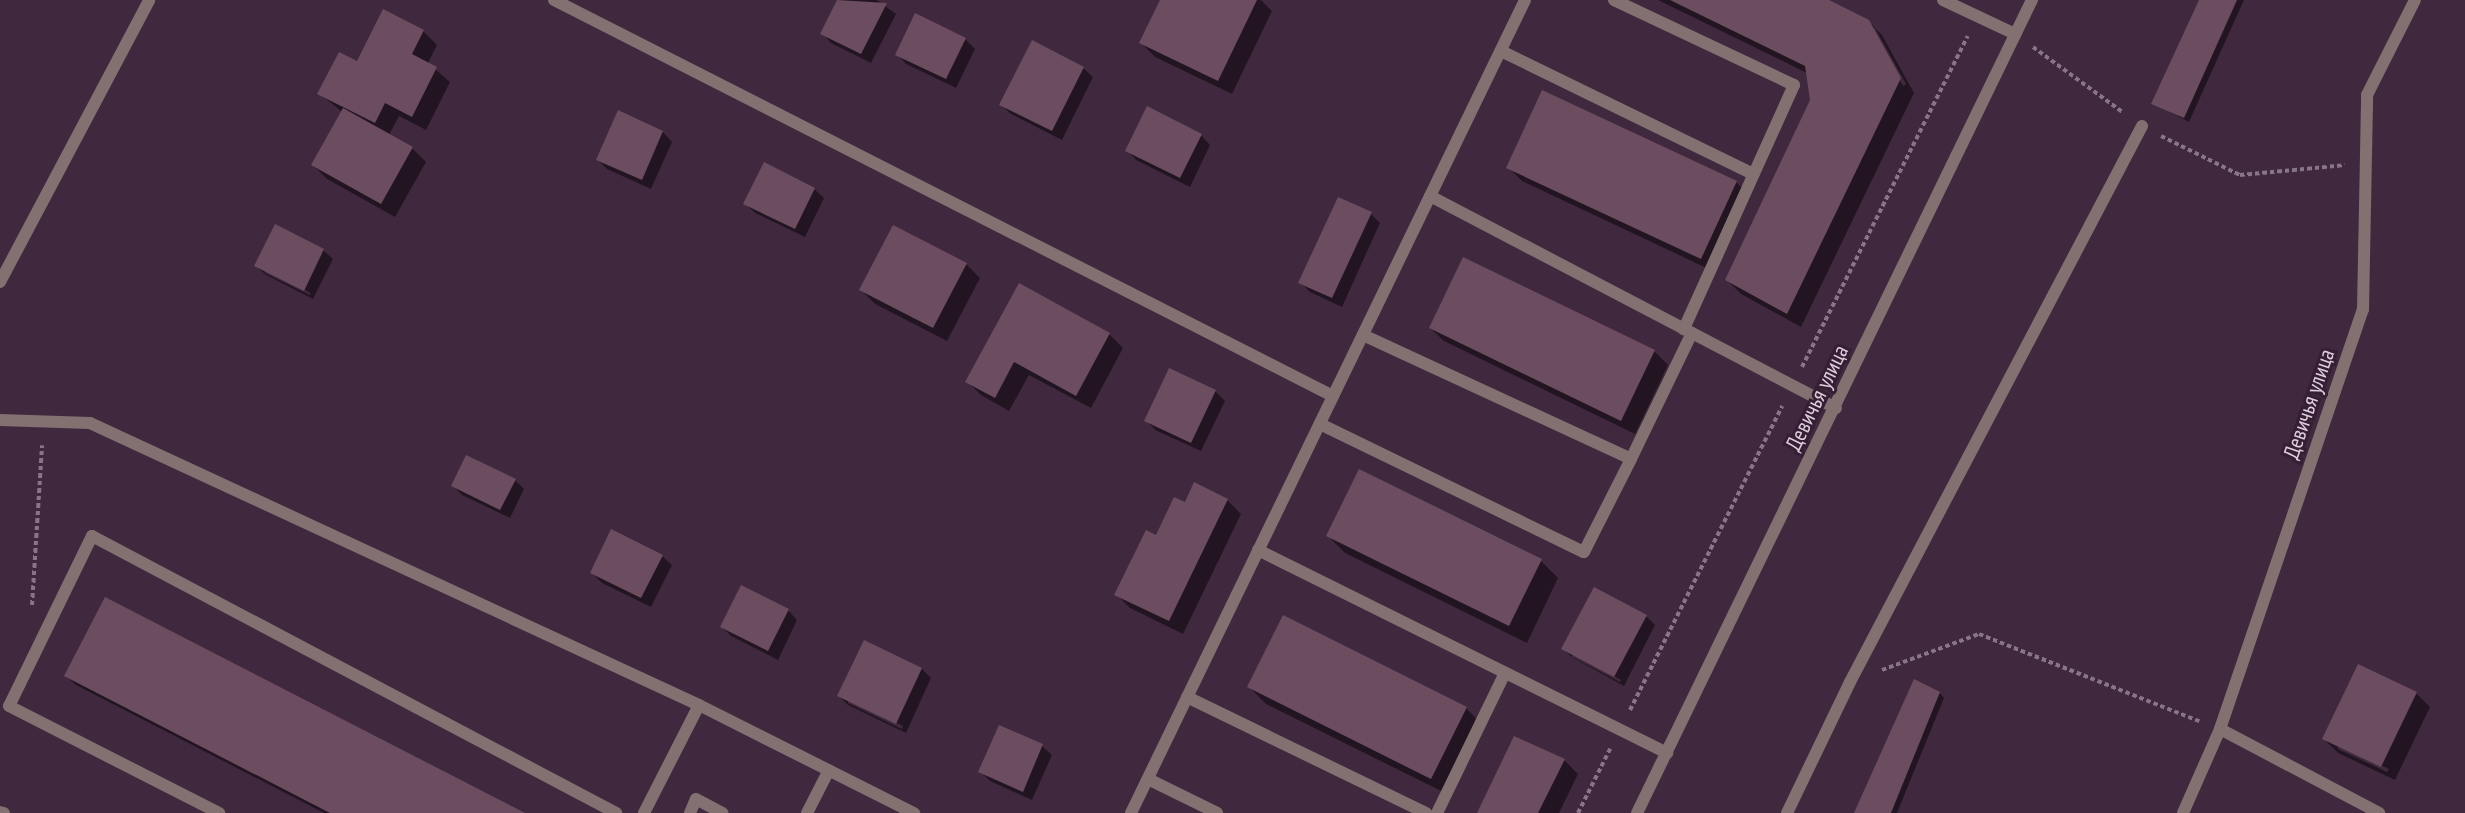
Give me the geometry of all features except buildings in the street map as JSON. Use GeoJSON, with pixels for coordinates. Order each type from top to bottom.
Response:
{"type":"FeatureCollection","features":[{"type":"Feature","properties":{"kind":"street"},"geometry":{"type":"LineString","coordinates":[[0,282],[149,0]]}},
{"type":"Feature","properties":{"kind":"street"},"geometry":{"type":"LineString","coordinates":[[554,0],[1333,396]]}},
{"type":"Feature","properties":{"kind":"street"},"geometry":{"type":"LineString","coordinates":[[1131,813],[1525,0]]}},
{"type":"Feature","properties":{"kind":"street"},"geometry":{"type":"LineString","coordinates":[[1320,424],[1584,552],[1631,459],[1688,331],[1753,174],[1794,85],[1614,0]]}},
{"type":"Feature","properties":{"kind":"street"},"geometry":{"type":"LineString","coordinates":[[1943,0],[2015,34]]}},
{"type":"Feature","properties":{"kind":"street","name":"Девичья улица"},"geometry":{"type":"LineString","coordinates":[[1637,813],[1836,408],[2032,0]]}},
{"type":"Feature","properties":{"kind":"street","name":"Девичья улица"},"geometry":{"type":"LineString","coordinates":[[2183,813],[2220,729],[2363,310],[2367,95],[2415,0]]}},
{"type":"Feature","properties":{"kind":"street"},"geometry":{"type":"LineString","coordinates":[[1501,51],[1753,174]]}},
{"type":"Feature","properties":{"kind":"street"},"geometry":{"type":"LineString","coordinates":[[1787,813],[1850,682],[2142,126]]}},
{"type":"Feature","properties":{"kind":"street"},"geometry":{"type":"LineString","coordinates":[[1430,196],[1836,408]]}},
{"type":"Feature","properties":{"kind":"street"},"geometry":{"type":"LineString","coordinates":[[1363,335],[1631,459]]}},
{"type":"Feature","properties":{"kind":"street"},"geometry":{"type":"LineString","coordinates":[[0,420],[90,423],[699,705],[914,813]]}},
{"type":"Feature","properties":{"kind":"street"},"geometry":{"type":"LineString","coordinates":[[219,813],[9,706],[92,536],[616,813]]}},
{"type":"Feature","properties":{"kind":"street"},"geometry":{"type":"LineString","coordinates":[[1258,550],[1667,753]]}},
{"type":"Feature","properties":{"kind":"street"},"geometry":{"type":"LineString","coordinates":[[1437,813],[1505,673]]}},
{"type":"Feature","properties":{"kind":"street"},"geometry":{"type":"LineString","coordinates":[[1187,697],[1426,813]]}},
{"type":"Feature","properties":{"kind":"street"},"geometry":{"type":"LineString","coordinates":[[644,813],[699,705]]}},
{"type":"Feature","properties":{"kind":"street"},"geometry":{"type":"LineString","coordinates":[[2220,729],[2379,813]]}},
{"type":"Feature","properties":{"kind":"street"},"geometry":{"type":"LineString","coordinates":[[807,813],[829,770]]}},
{"type":"Feature","properties":{"kind":"street"},"geometry":{"type":"LineString","coordinates":[[1148,779],[1217,813]]}},
{"type":"Feature","properties":{"kind":"street"},"geometry":{"type":"LineString","coordinates":[[690,813],[696,800],[722,813]]}},
{"type":"Feature","properties":{"kind":"path"},"geometry":{"type":"LineString","coordinates":[[2015,34],[2142,126],[2240,175],[2366,163]]}},
{"type":"Feature","properties":{"kind":"path"},"geometry":{"type":"LineString","coordinates":[[31,610],[43,421]]}},
{"type":"Feature","properties":{"kind":"path"},"geometry":{"type":"LineString","coordinates":[[1850,682],[1979,634],[2220,729]]}}]}
